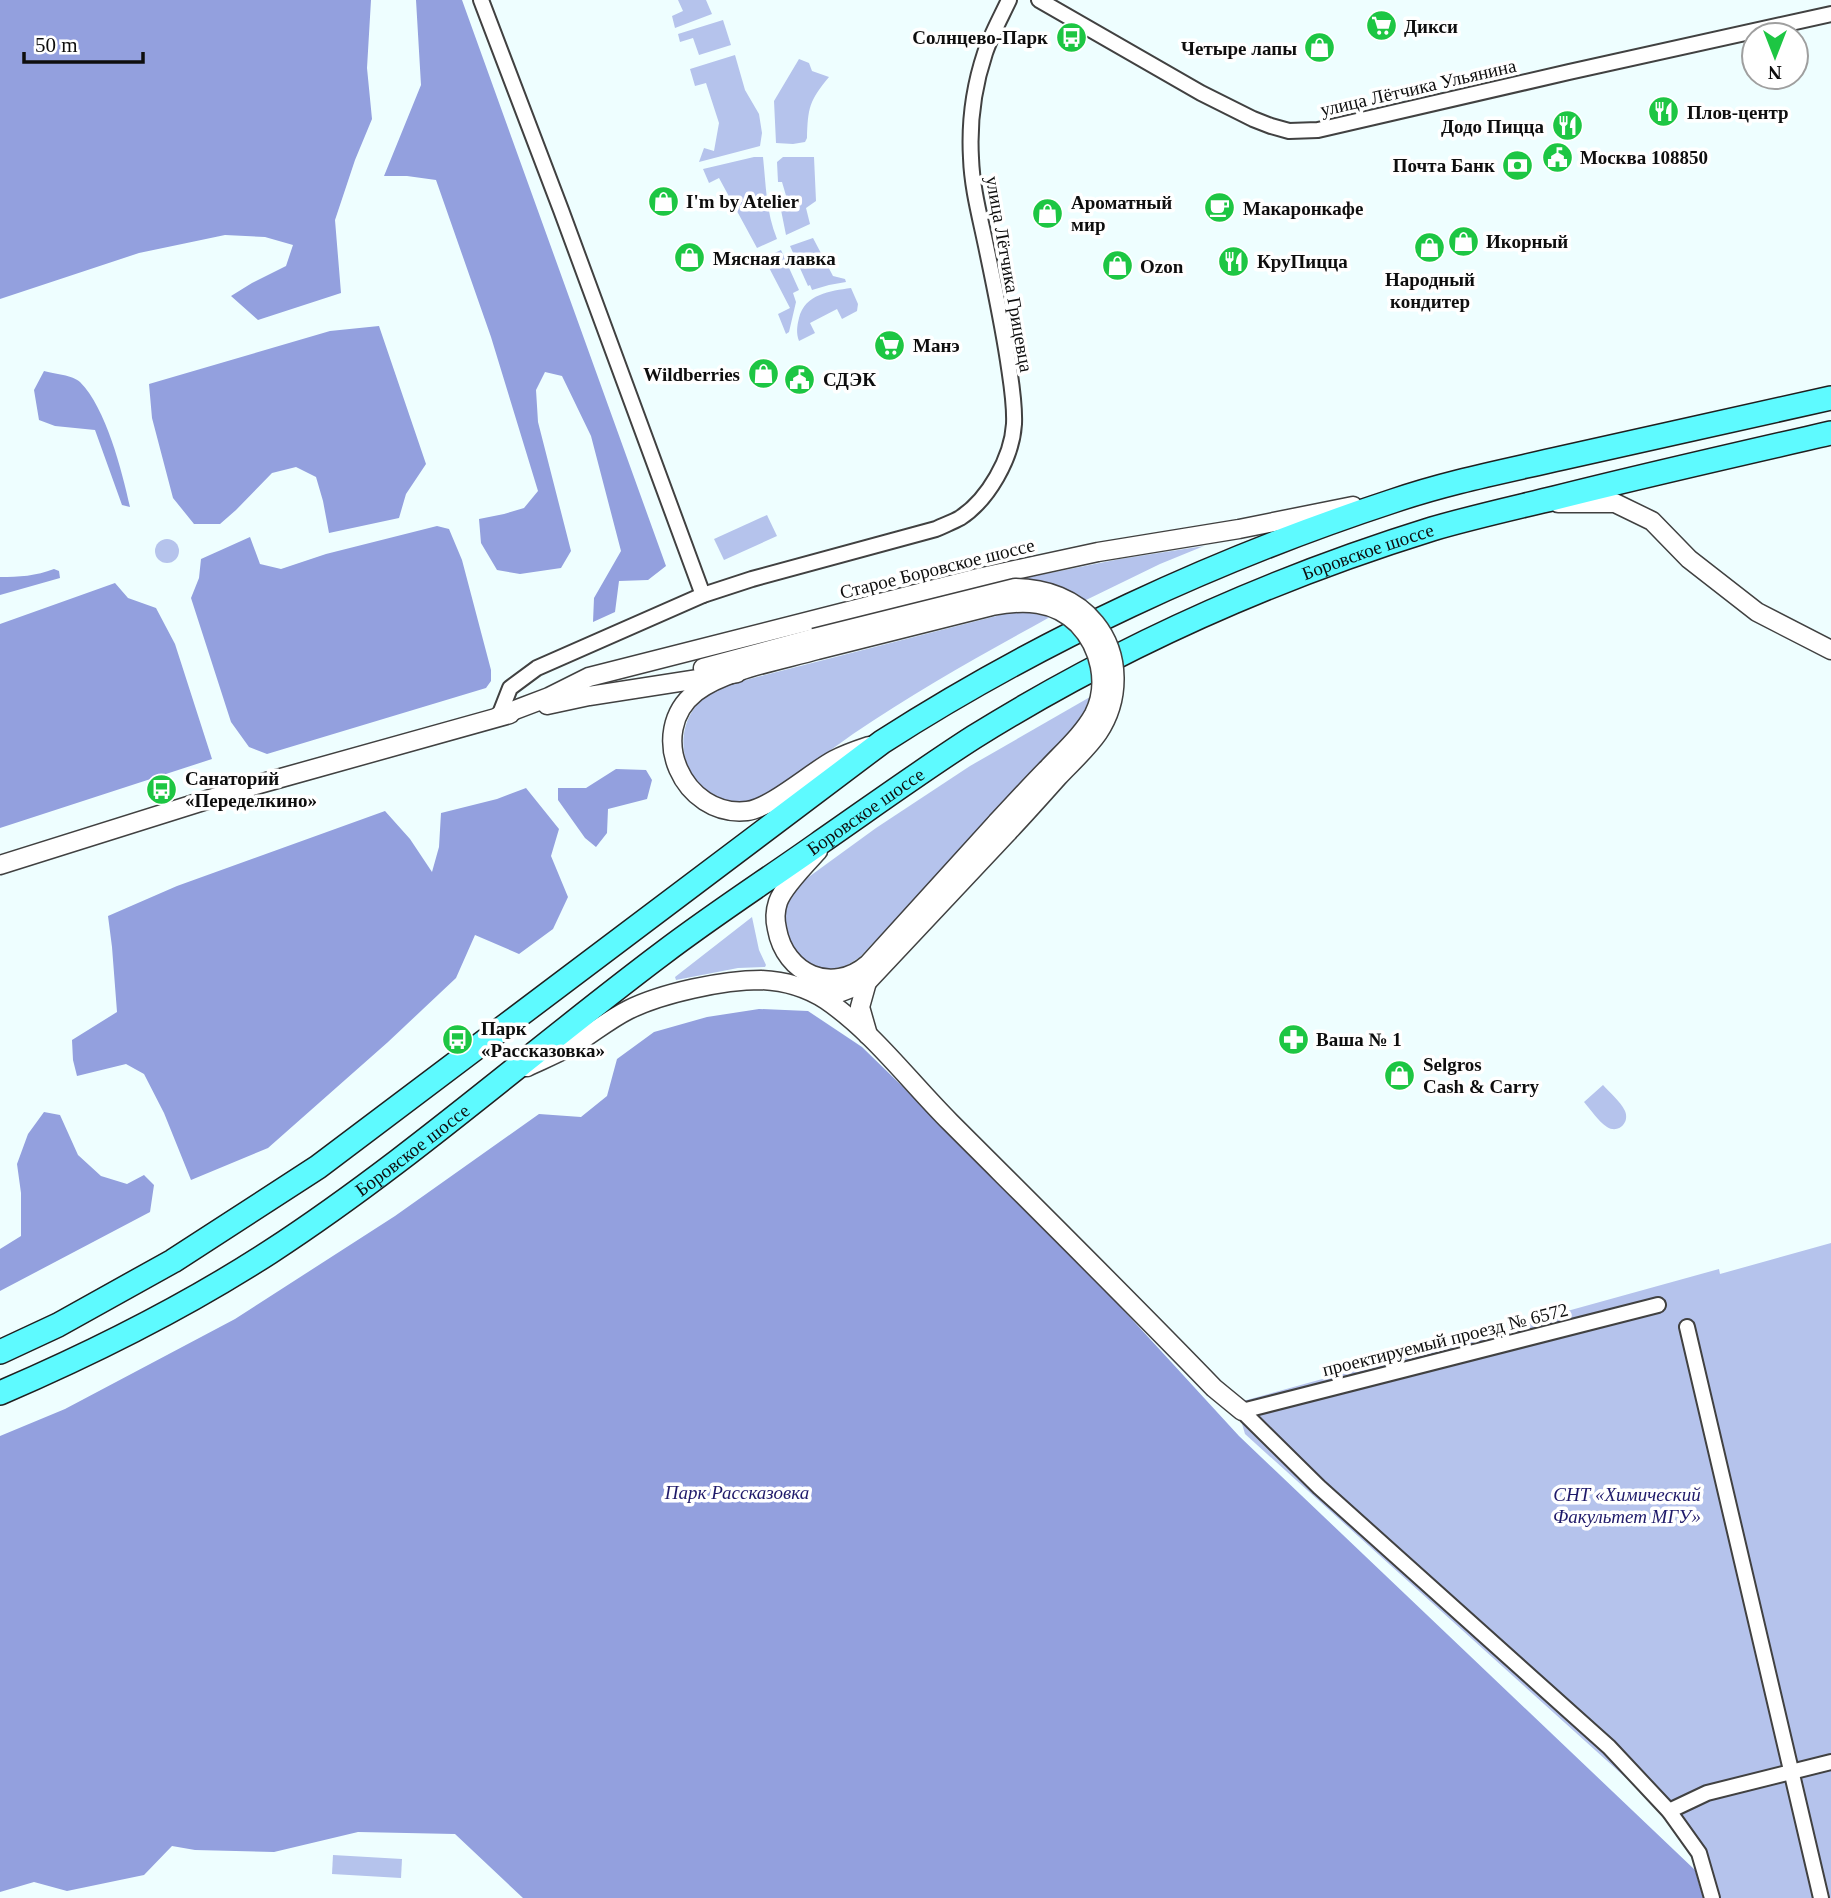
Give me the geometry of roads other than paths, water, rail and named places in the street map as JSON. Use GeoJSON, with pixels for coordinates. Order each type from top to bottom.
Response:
{"type":"FeatureCollection","features":[{"type":"Feature","properties":{"kind":"main road","name":"Боровское шоссе"},"geometry":{"type":"LineString","coordinates":[[0,1352],[50,1329],[173,1261],[318,1167],[882,742],[1029,656],[1115,613],[1259,550],[1394,500],[1515,469],[1831,398]]}},
{"type":"Feature","properties":{"kind":"main road","name":"Боровское шоссе"},"geometry":{"type":"LineString","coordinates":[[0,1393],[121,1337],[267,1254],[406,1156],[667,950],[831,835],[976,736],[1145,641],[1277,584],[1437,528],[1636,477],[1831,433]]}},
{"type":"Feature","properties":{"kind":"street"},"geometry":{"type":"LineString","coordinates":[[481,0],[703,594]]}},
{"type":"Feature","properties":{"kind":"street","name":"улица Лётчика Грицевца"},"geometry":{"type":"LineString","coordinates":[[499,716],[510,688],[537,668],[703,594],[936,529],[958,519],[984,496],[1001,469],[1014,424],[1004,334],[974,190],[971,155],[979,73],[988,44],[1009,0]]}},
{"type":"Feature","properties":{"kind":"street","name":"улица Лётчика Ульянина"},"geometry":{"type":"LineString","coordinates":[[1039,0],[1216,101],[1271,126],[1289,131],[1318,130],[1831,14]]}},
{"type":"Feature","properties":{"kind":"street","name":"Старое Боровское шоссе"},"geometry":{"type":"LineString","coordinates":[[499,716],[549,697],[589,677],[978,578],[1098,552],[1394,500]]}},
{"type":"Feature","properties":{"kind":"street"},"geometry":{"type":"LineString","coordinates":[[1534,503],[1615,503],[1652,521],[1689,559],[1757,612],[1831,650]]}},
{"type":"Feature","properties":{"kind":"street"},"geometry":{"type":"LineString","coordinates":[[549,697],[694,670],[992,606],[1037,603],[1051,607],[1075,622],[1089,637],[1099,661],[1101,690],[1095,711],[1002,827],[867,982],[860,1007],[868,1035]]}},
{"type":"Feature","properties":{"kind":"street"},"geometry":{"type":"LineString","coordinates":[[815,644],[737,673],[694,694],[675,724],[673,747],[677,769],[690,789],[709,804],[740,811],[755,809],[832,761],[882,742]]}},
{"type":"Feature","properties":{"kind":"street"},"geometry":{"type":"LineString","coordinates":[[0,865],[245,788],[499,716],[589,696],[737,673]]}},
{"type":"Feature","properties":{"kind":"street"},"geometry":{"type":"LineString","coordinates":[[831,835],[782,894],[777,905],[776,923],[783,948],[797,966],[816,977],[834,978],[851,975],[868,964],[1002,827]]}},
{"type":"Feature","properties":{"kind":"street"},"geometry":{"type":"LineString","coordinates":[[811,991],[841,992],[867,982]]}},
{"type":"Feature","properties":{"kind":"street"},"geometry":{"type":"LineString","coordinates":[[511,1074],[568,1048],[629,1009],[665,996],[729,983],[788,983],[811,991],[836,1007],[868,1035],[942,1114],[1214,1388],[1242,1411],[1319,1487],[1609,1747],[1669,1811],[1699,1853],[1712,1898]]}},
{"type":"Feature","properties":{"kind":"street","name":"проектируемый проезд № 6572"},"geometry":{"type":"LineString","coordinates":[[1242,1411],[1658,1304]]}},
{"type":"Feature","properties":{"kind":"street"},"geometry":{"type":"LineString","coordinates":[[1686,1327],[1821,1898]]}},
{"type":"Feature","properties":{"kind":"street"},"geometry":{"type":"LineString","coordinates":[[1669,1811],[1707,1793],[1831,1762]]}},
{"type":"Feature","properties":{"kind":"place","name":"Дикси"},"geometry":{"type":"Point","coordinates":[1381,26]}},
{"type":"Feature","properties":{"kind":"place","name":"Солнцево-Парк"},"geometry":{"type":"Point","coordinates":[1071,37]}},
{"type":"Feature","properties":{"kind":"place","name":"Четыре лапы"},"geometry":{"type":"Point","coordinates":[1320,48]}},
{"type":"Feature","properties":{"kind":"place","name":"Плов-центр"},"geometry":{"type":"Point","coordinates":[1664,112]}},
{"type":"Feature","properties":{"kind":"place","name":"Додо Пицца"},"geometry":{"type":"Point","coordinates":[1567,126]}},
{"type":"Feature","properties":{"kind":"place","name":"Москва 108850"},"geometry":{"type":"Point","coordinates":[1557,157]}},
{"type":"Feature","properties":{"kind":"place","name":"Почта Банк"},"geometry":{"type":"Point","coordinates":[1518,165]}},
{"type":"Feature","properties":{"kind":"place","name":"I'm by Atelier"},"geometry":{"type":"Point","coordinates":[663,201]}},
{"type":"Feature","properties":{"kind":"place","name":"Макаронкафе"},"geometry":{"type":"Point","coordinates":[1220,208]}},
{"type":"Feature","properties":{"kind":"place","name":"Ароматный мир"},"geometry":{"type":"Point","coordinates":[1048,213]}},
{"type":"Feature","properties":{"kind":"place","name":"Икорный"},"geometry":{"type":"Point","coordinates":[1463,241]}},
{"type":"Feature","properties":{"kind":"place","name":"Народный кондитер"},"geometry":{"type":"Point","coordinates":[1430,248]}},
{"type":"Feature","properties":{"kind":"place","name":"Мясная лавка"},"geometry":{"type":"Point","coordinates":[690,258]}},
{"type":"Feature","properties":{"kind":"place","name":"КруПицца"},"geometry":{"type":"Point","coordinates":[1234,261]}},
{"type":"Feature","properties":{"kind":"place","name":"Ozon"},"geometry":{"type":"Point","coordinates":[1117,266]}},
{"type":"Feature","properties":{"kind":"place","name":"Манэ"},"geometry":{"type":"Point","coordinates":[890,345]}},
{"type":"Feature","properties":{"kind":"place","name":"Wildberries"},"geometry":{"type":"Point","coordinates":[763,374]}},
{"type":"Feature","properties":{"kind":"place","name":"СДЭК"},"geometry":{"type":"Point","coordinates":[800,379]}},
{"type":"Feature","properties":{"kind":"place","name":"Санаторий «Переделкино»"},"geometry":{"type":"Point","coordinates":[162,789]}},
{"type":"Feature","properties":{"kind":"place","name":"Парк «Рассказовка»"},"geometry":{"type":"Point","coordinates":[458,1039]}},
{"type":"Feature","properties":{"kind":"place","name":"Ваша № 1"},"geometry":{"type":"Point","coordinates":[1293,1039]}},
{"type":"Feature","properties":{"kind":"place","name":"Selgros Cash & Carry"},"geometry":{"type":"Point","coordinates":[1400,1075]}},
{"type":"Feature","properties":{"kind":"park label","name":"Парк Рассказовка"},"geometry":{"type":"Point","coordinates":[737,1492]}},
{"type":"Feature","properties":{"kind":"park label","name":"СНТ «Химический Факультет МГУ»"},"geometry":{"type":"Point","coordinates":[1627,1505]}}]}
